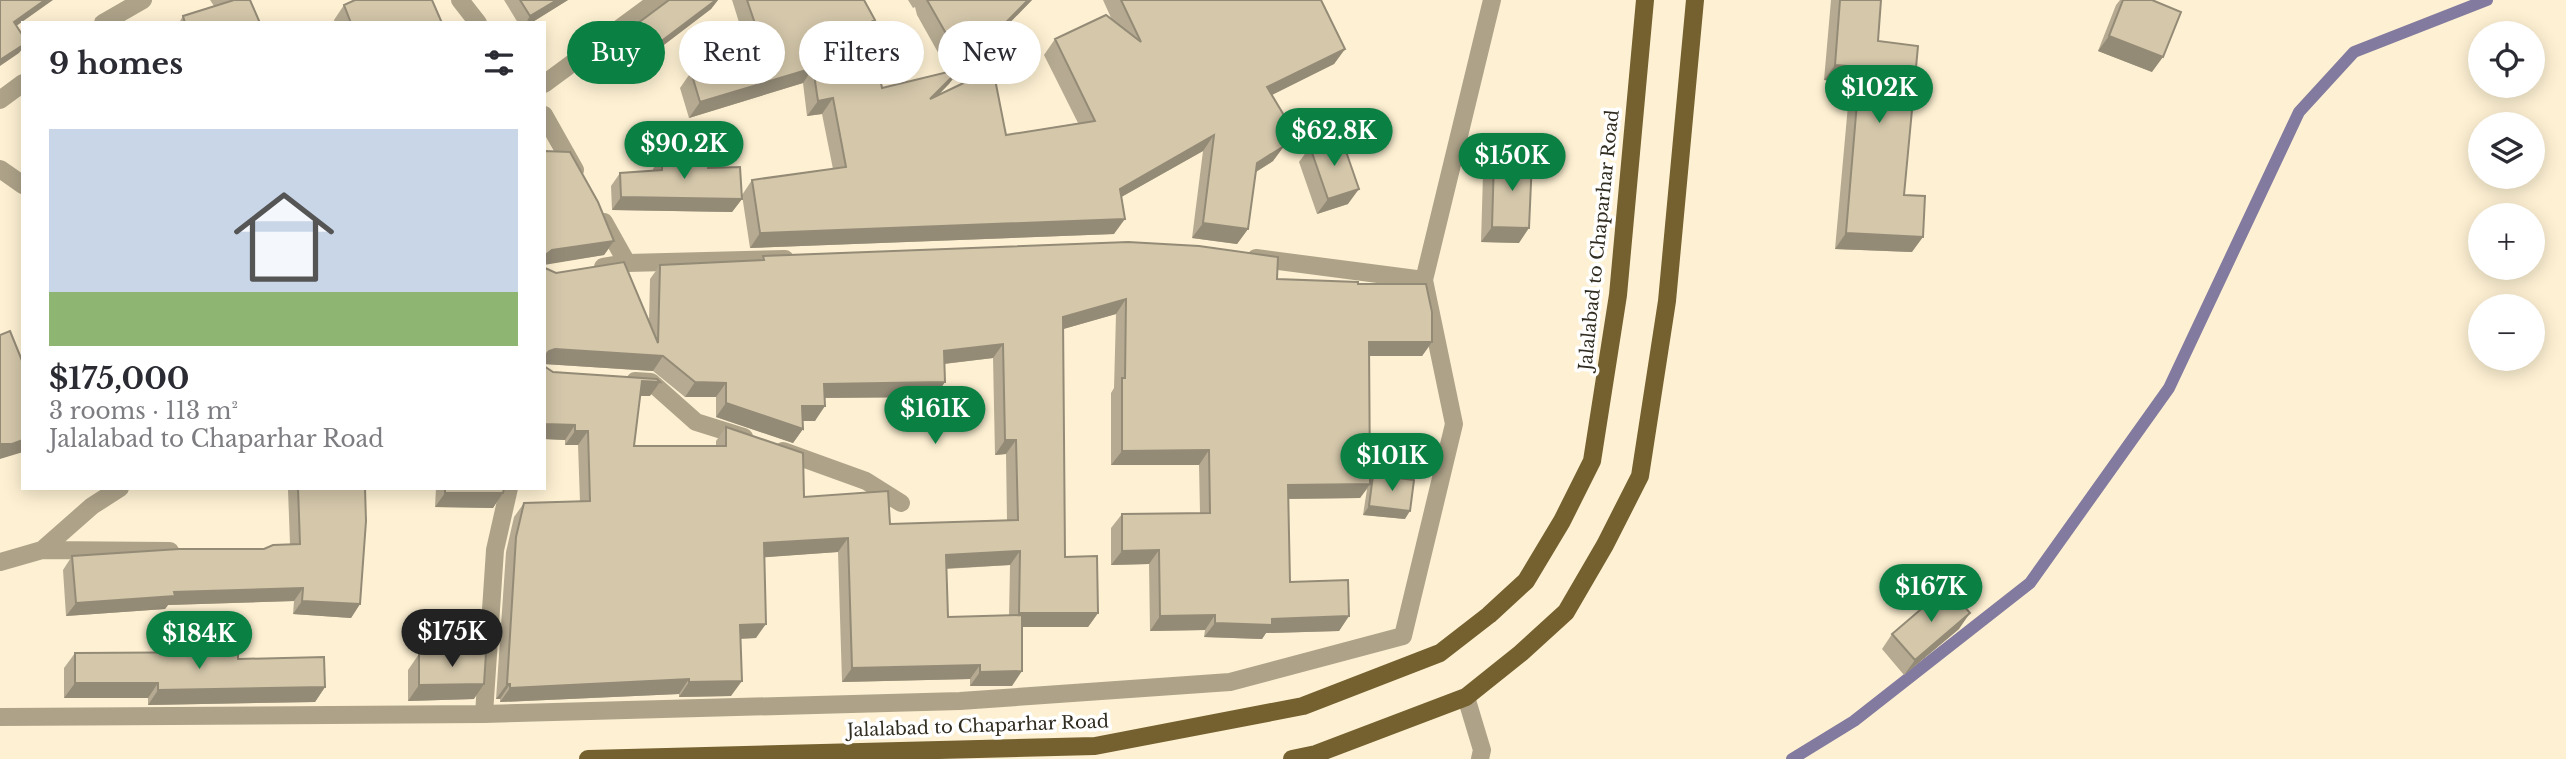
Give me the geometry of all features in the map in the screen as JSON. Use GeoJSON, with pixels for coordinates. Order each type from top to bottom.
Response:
{"type":"FeatureCollection","features":[{"type":"Feature","properties":{"kind":"main road","name":"Jalalabad to Chaparhar Road"},"geometry":{"type":"LineString","coordinates":[[588,759],[1095,746],[1303,706],[1440,653],[1489,615],[1526,581],[1562,521],[1592,461],[1618,295],[1645,0]]}},
{"type":"Feature","properties":{"kind":"main road"},"geometry":{"type":"LineString","coordinates":[[1292,759],[1316,754],[1466,697],[1566,612],[1605,545],[1640,476],[1667,301],[1695,0]]}},
{"type":"Feature","properties":{"kind":"street"},"geometry":{"type":"LineString","coordinates":[[106,21],[143,0]]}},
{"type":"Feature","properties":{"kind":"street"},"geometry":{"type":"LineString","coordinates":[[460,0],[476,21]]}},
{"type":"Feature","properties":{"kind":"street"},"geometry":{"type":"LineString","coordinates":[[546,83],[658,0]]}},
{"type":"Feature","properties":{"kind":"street"},"geometry":{"type":"LineString","coordinates":[[0,717],[484,714],[960,701],[1230,682],[1403,636],[1454,424],[1424,280],[1492,0]]}},
{"type":"Feature","properties":{"kind":"street"},"geometry":{"type":"LineString","coordinates":[[0,100],[21,84]]}},
{"type":"Feature","properties":{"kind":"street"},"geometry":{"type":"LineString","coordinates":[[546,119],[582,183]]}},
{"type":"Feature","properties":{"kind":"street"},"geometry":{"type":"LineString","coordinates":[[0,169],[21,184]]}},
{"type":"Feature","properties":{"kind":"street"},"geometry":{"type":"LineString","coordinates":[[595,206],[626,263]]}},
{"type":"Feature","properties":{"kind":"street"},"geometry":{"type":"LineString","coordinates":[[1244,257],[1424,280]]}},
{"type":"Feature","properties":{"kind":"street"},"geometry":{"type":"LineString","coordinates":[[585,270],[626,263],[805,258]]}},
{"type":"Feature","properties":{"kind":"street"},"geometry":{"type":"LineString","coordinates":[[624,380],[651,382],[696,422],[866,481],[901,503]]}},
{"type":"Feature","properties":{"kind":"street"},"geometry":{"type":"LineString","coordinates":[[42,550],[92,506],[117,490]]}},
{"type":"Feature","properties":{"kind":"street"},"geometry":{"type":"LineString","coordinates":[[484,714],[495,550],[509,490]]}},
{"type":"Feature","properties":{"kind":"street"},"geometry":{"type":"LineString","coordinates":[[0,562],[42,550],[188,551]]}},
{"type":"Feature","properties":{"kind":"street"},"geometry":{"type":"LineString","coordinates":[[1466,697],[1482,750],[1480,759]]}},
{"type":"Feature","properties":{"kind":"building"},"geometry":{"type":"Polygon","coordinates":[[[0,0],[45,0],[14,22],[21,33],[21,46],[0,60],[0,0]]]}},
{"type":"Feature","properties":{"kind":"building"},"geometry":{"type":"Polygon","coordinates":[[[234,0],[250,0],[259,21],[184,21],[183,16],[234,0]]]}},
{"type":"Feature","properties":{"kind":"building"},"geometry":{"type":"Polygon","coordinates":[[[355,0],[432,0],[441,21],[350,21],[344,5],[355,0]]]}},
{"type":"Feature","properties":{"kind":"building"},"geometry":{"type":"Polygon","coordinates":[[[520,0],[557,0],[530,16],[520,0]]]}},
{"type":"Feature","properties":{"kind":"building"},"geometry":{"type":"Polygon","coordinates":[[[669,0],[716,0],[688,21],[679,21],[679,28],[665,38],[665,21],[641,21],[669,0]]]}},
{"type":"Feature","properties":{"kind":"building"},"geometry":{"type":"Polygon","coordinates":[[[747,0],[864,0],[875,20],[799,21],[799,72],[785,76],[785,21],[754,21],[747,0]]]}},
{"type":"Feature","properties":{"kind":"building"},"geometry":{"type":"Polygon","coordinates":[[[927,0],[1028,0],[1007,21],[939,21],[927,0]]]}},
{"type":"Feature","properties":{"kind":"building"},"geometry":{"type":"Polygon","coordinates":[[[1121,0],[1321,0],[1345,49],[1267,87],[1285,117],[1284,146],[1257,163],[1248,229],[1203,223],[1214,135],[1120,189],[1125,219],[760,233],[752,180],[846,167],[833,98],[818,101],[815,84],[881,84],[882,88],[898,84],[924,84],[924,78],[938,74],[938,84],[945,84],[930,99],[962,84],[996,84],[1006,135],[1095,121],[1055,39],[1106,15],[1141,42],[1121,0]]]}},
{"type":"Feature","properties":{"kind":"building"},"geometry":{"type":"Polygon","coordinates":[[[1840,0],[1881,0],[1878,41],[1918,46],[1904,195],[1925,196],[1923,237],[1846,233],[1860,67],[1835,65],[1840,0]]]}},
{"type":"Feature","properties":{"kind":"building"},"geometry":{"type":"Polygon","coordinates":[[[2123,0],[2152,0],[2181,12],[2163,57],[2109,36],[2123,0]]]}},
{"type":"Feature","properties":{"kind":"building"},"geometry":{"type":"Polygon","coordinates":[[[695,84],[760,84],[700,102],[695,84]]]}},
{"type":"Feature","properties":{"kind":"building"},"geometry":{"type":"Polygon","coordinates":[[[1341,137],[1359,189],[1328,199],[1310,147],[1341,137]]]}},
{"type":"Feature","properties":{"kind":"building"},"geometry":{"type":"Polygon","coordinates":[[[546,151],[570,152],[598,202],[614,241],[552,250],[546,254],[546,151]]]}},
{"type":"Feature","properties":{"kind":"building"},"geometry":{"type":"Polygon","coordinates":[[[662,155],[709,157],[708,168],[740,167],[742,199],[621,197],[620,173],[662,170],[662,155]]]}},
{"type":"Feature","properties":{"kind":"building"},"geometry":{"type":"Polygon","coordinates":[[[1494,159],[1532,160],[1529,228],[1492,227],[1494,159]]]}},
{"type":"Feature","properties":{"kind":"building"},"geometry":{"type":"Polygon","coordinates":[[[1128,242],[1199,246],[1278,257],[1277,279],[1358,284],[1426,284],[1432,312],[1432,342],[1369,342],[1370,484],[1288,485],[1290,582],[1348,580],[1349,616],[1272,619],[1272,625],[1215,623],[1215,615],[1160,616],[1159,550],[1122,551],[1122,514],[1210,513],[1209,450],[1122,451],[1126,299],[1063,317],[1065,557],[1097,556],[1098,613],[1019,613],[1020,551],[946,555],[948,617],[1022,615],[1022,671],[980,672],[980,665],[852,668],[848,538],[764,543],[766,624],[740,625],[742,681],[689,682],[689,679],[510,688],[510,684],[507,684],[516,537],[524,503],[590,501],[588,431],[575,431],[575,425],[546,424],[546,367],[553,372],[657,379],[660,382],[642,381],[634,446],[726,446],[726,427],[803,453],[804,497],[888,491],[890,524],[1018,520],[1016,440],[1005,440],[1003,344],[944,351],[945,382],[824,384],[825,406],[802,406],[803,429],[726,403],[726,383],[695,382],[663,356],[555,349],[546,355],[546,268],[556,273],[624,262],[658,343],[660,265],[764,260],[763,256],[1128,242]]]}},
{"type":"Feature","properties":{"kind":"building"},"geometry":{"type":"Polygon","coordinates":[[[10,331],[21,358],[21,441],[12,444],[0,444],[0,335],[10,331]]]}},
{"type":"Feature","properties":{"kind":"building"},"geometry":{"type":"Polygon","coordinates":[[[1373,475],[1414,480],[1410,511],[1369,506],[1373,475]]]}},
{"type":"Feature","properties":{"kind":"building"},"geometry":{"type":"Polygon","coordinates":[[[298,490],[365,490],[366,521],[360,604],[302,601],[303,588],[174,592],[175,596],[76,603],[72,556],[179,549],[264,549],[273,545],[300,544],[298,490]]]}},
{"type":"Feature","properties":{"kind":"building"},"geometry":{"type":"Polygon","coordinates":[[[445,490],[504,490],[503,493],[445,493],[445,490]]]}},
{"type":"Feature","properties":{"kind":"building"},"geometry":{"type":"Polygon","coordinates":[[[1947,587],[1970,613],[1915,660],[1892,634],[1947,587]]]}},
{"type":"Feature","properties":{"kind":"building"},"geometry":{"type":"Polygon","coordinates":[[[238,652],[238,659],[324,657],[325,687],[158,690],[158,683],[75,683],[75,653],[238,652]]]}},
{"type":"Feature","properties":{"kind":"building"},"geometry":{"type":"Polygon","coordinates":[[[486,653],[484,684],[419,685],[419,654],[486,653]]]}},
{"type":"Feature","properties":{"kind":"waterway"},"geometry":{"type":"LineString","coordinates":[[1792,759],[1854,721],[2030,583],[2169,388],[2299,112],[2354,52],[2487,0]]}}]}
